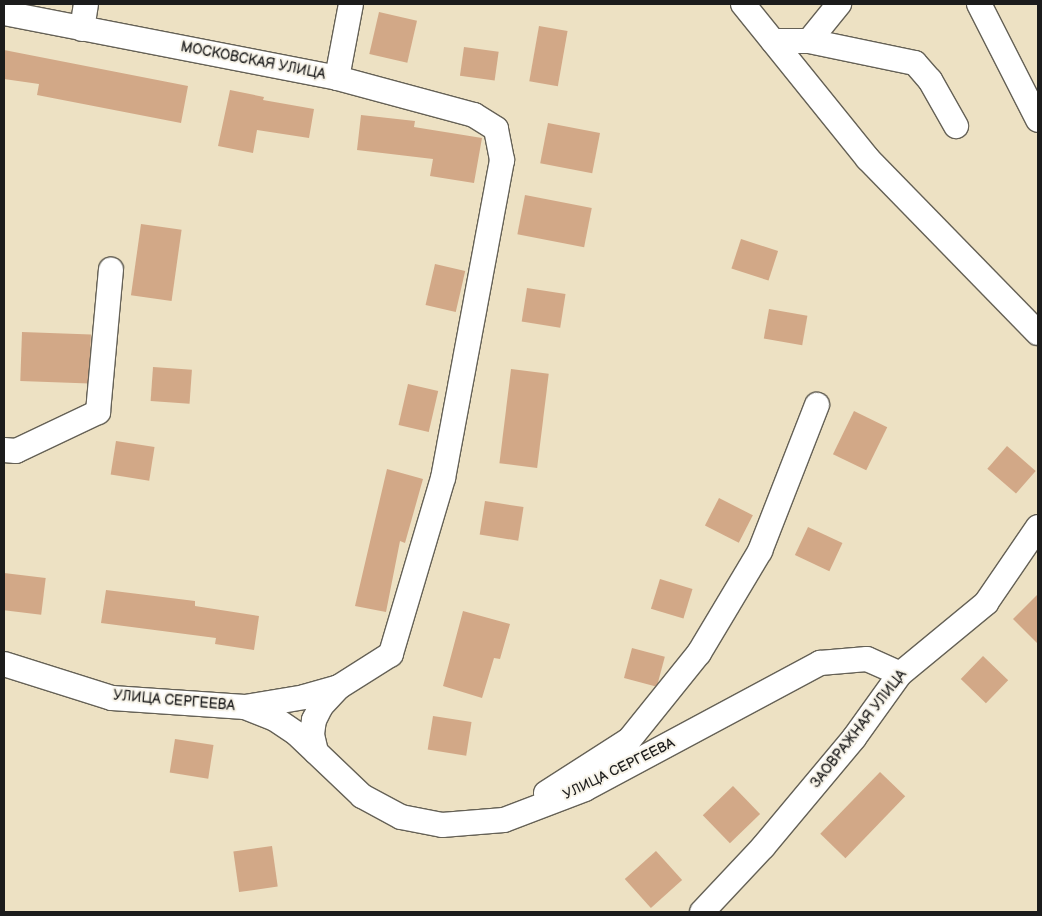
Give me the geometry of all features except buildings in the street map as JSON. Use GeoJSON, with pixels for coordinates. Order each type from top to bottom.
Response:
{"type":"FeatureCollection","features":[{"type":"Feature","properties":{"kind":"street"},"geometry":{"type":"LineString","coordinates":[[82,29],[86,4]]}},
{"type":"Feature","properties":{"kind":"street"},"geometry":{"type":"LineString","coordinates":[[337,78],[351,4]]}},
{"type":"Feature","properties":{"kind":"street"},"geometry":{"type":"LineString","coordinates":[[743,4],[868,159],[1038,333]]}},
{"type":"Feature","properties":{"kind":"street"},"geometry":{"type":"LineString","coordinates":[[809,41],[839,4]]}},
{"type":"Feature","properties":{"kind":"street"},"geometry":{"type":"LineString","coordinates":[[979,4],[1038,120]]}},
{"type":"Feature","properties":{"kind":"street","name":"МОСКОВСКАЯ УЛИЦА"},"geometry":{"type":"LineString","coordinates":[[4,13],[337,78],[474,115],[496,129],[502,160],[444,478],[412,590],[391,654],[339,687]]}},
{"type":"Feature","properties":{"kind":"street"},"geometry":{"type":"LineString","coordinates":[[773,41],[809,41],[915,63],[930,80],[956,126]]}},
{"type":"Feature","properties":{"kind":"street"},"geometry":{"type":"LineString","coordinates":[[4,450],[16,451],[98,412],[111,270]]}},
{"type":"Feature","properties":{"kind":"street"},"geometry":{"type":"LineString","coordinates":[[504,820],[629,740],[699,653],[760,551],[817,405]]}},
{"type":"Feature","properties":{"kind":"street","name":"ЗАОВРАЖНАЯ УЛИЦА"},"geometry":{"type":"LineString","coordinates":[[702,912],[769,840],[854,738],[900,674],[986,603],[1038,527]]}},
{"type":"Feature","properties":{"kind":"street","name":"УЛИЦА СЕРГЕЕВА"},"geometry":{"type":"LineString","coordinates":[[4,664],[112,698],[245,707],[275,719],[316,752],[362,796],[401,817],[442,825],[504,820],[585,789],[820,663],[867,659],[900,674]]}},
{"type":"Feature","properties":{"kind":"street"},"geometry":{"type":"LineString","coordinates":[[245,707],[306,697],[339,687]]}},
{"type":"Feature","properties":{"kind":"street"},"geometry":{"type":"LineString","coordinates":[[316,752],[312,734],[314,720],[321,706],[339,687]]}}]}
